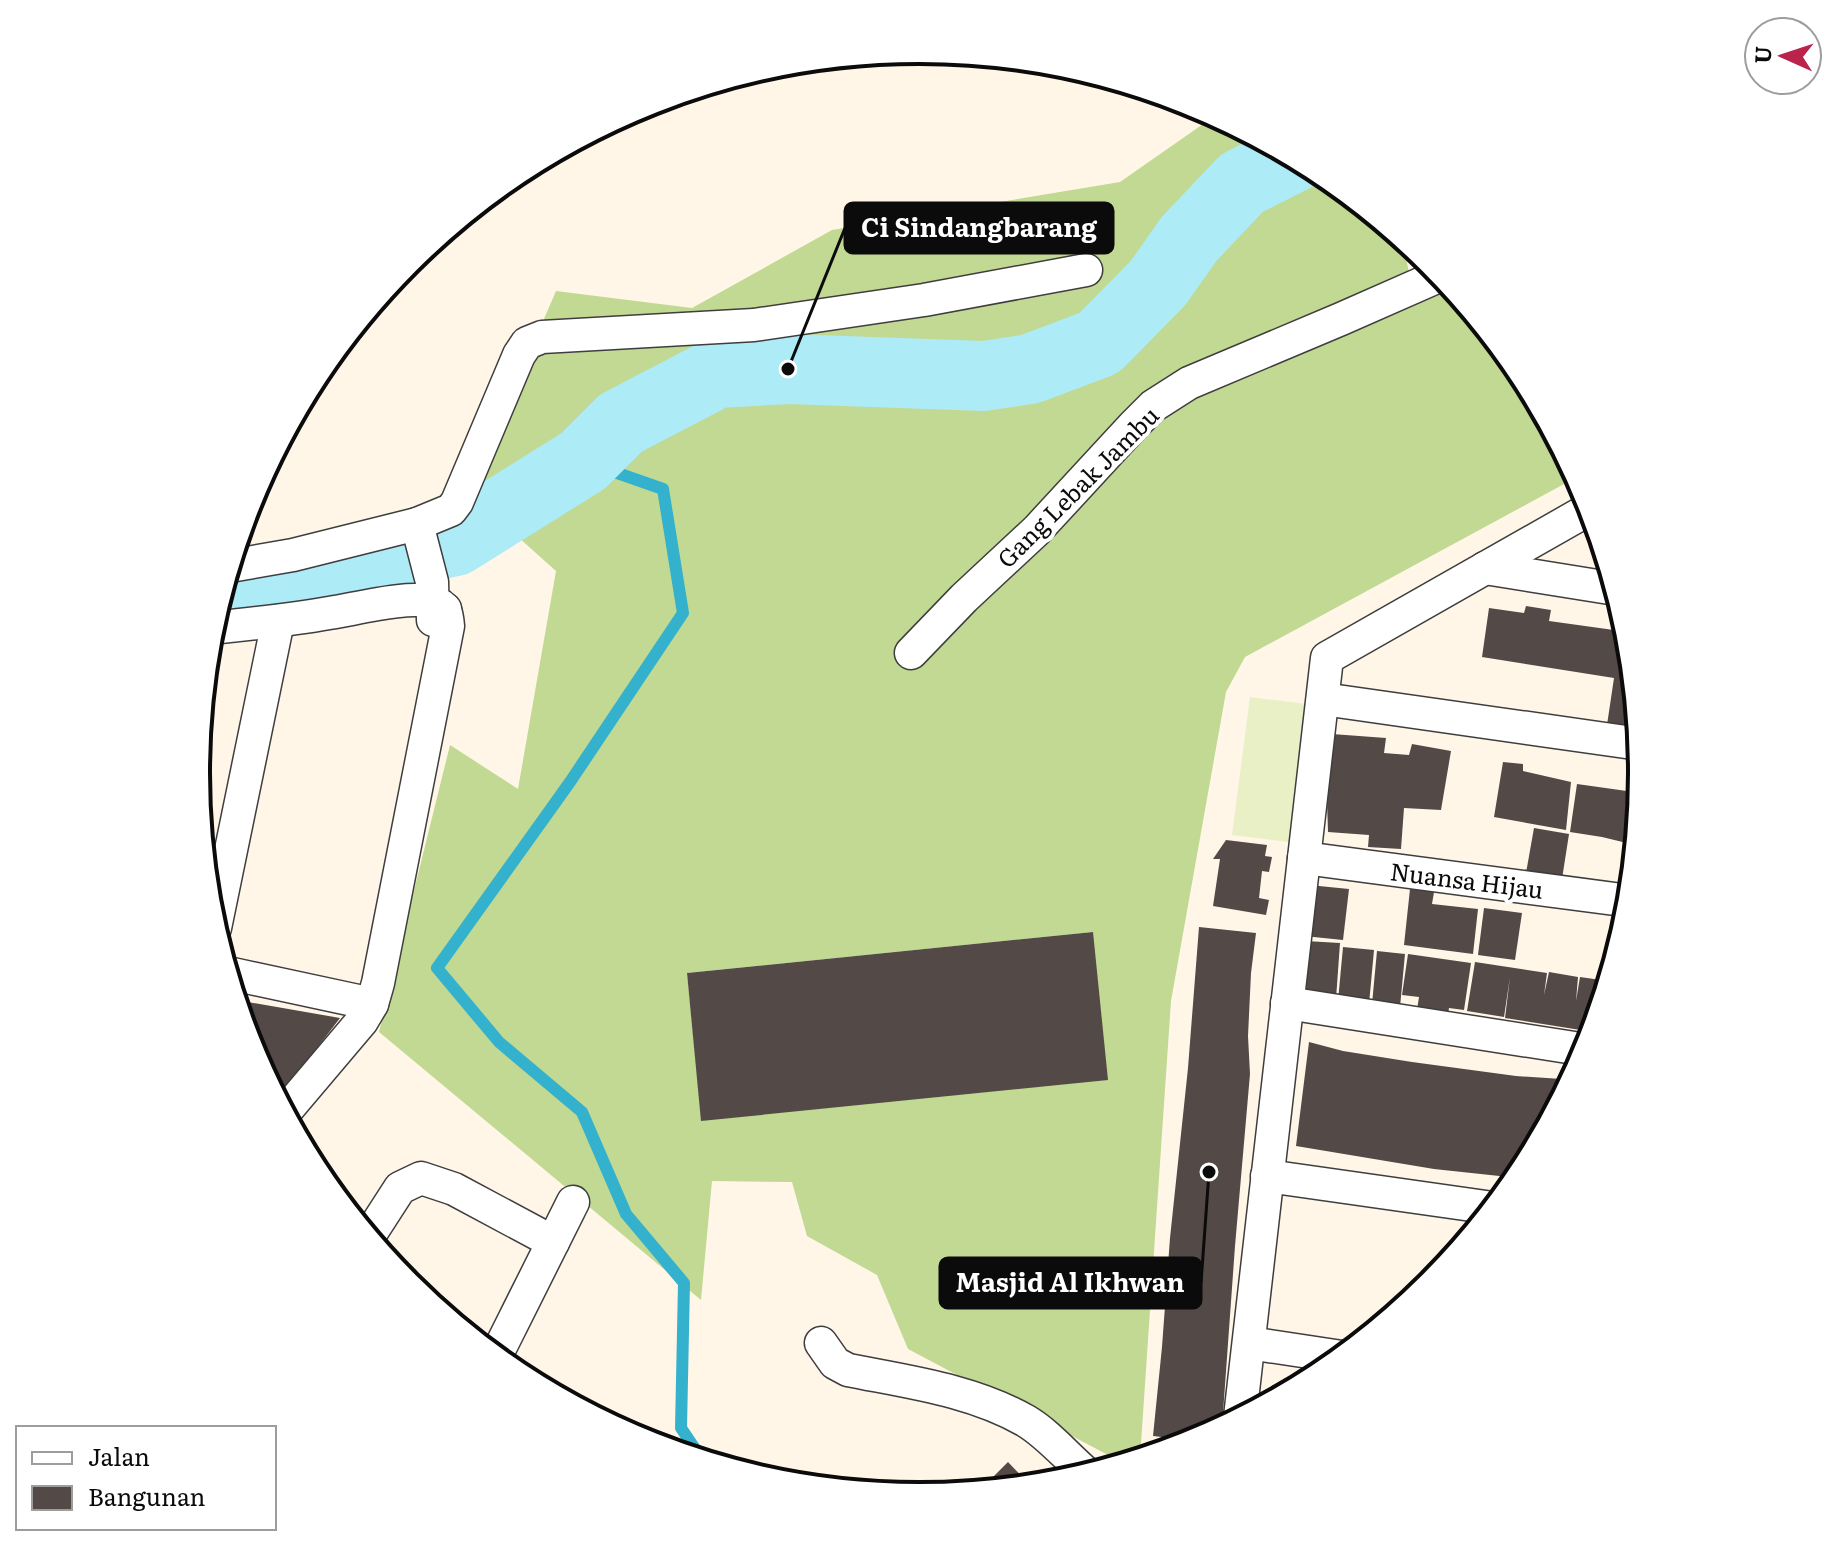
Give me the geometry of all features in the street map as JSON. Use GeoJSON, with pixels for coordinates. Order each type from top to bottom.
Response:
{"type":"FeatureCollection","features":[{"type":"Feature","properties":{"kind":"street"},"geometry":{"type":"LineString","coordinates":[[242,564],[418,528],[451,510],[519,355],[527,343],[542,337],[754,325],[924,300],[1086,270]]}},
{"type":"Feature","properties":{"kind":"street","name":"Gang Lebak Jambu"},"geometry":{"type":"LineString","coordinates":[[911,653],[1037,530],[1153,406],[1189,383],[1429,280]]}},
{"type":"Feature","properties":{"kind":"street"},"geometry":{"type":"LineString","coordinates":[[1242,1404],[1327,658],[1580,514]]}},
{"type":"Feature","properties":{"kind":"street"},"geometry":{"type":"LineString","coordinates":[[292,1103],[362,1021],[372,1004],[378,983],[448,626],[418,528]]}},
{"type":"Feature","properties":{"kind":"street"},"geometry":{"type":"LineString","coordinates":[[1485,568],[1603,587]]}},
{"type":"Feature","properties":{"kind":"street"},"geometry":{"type":"LineString","coordinates":[[226,626],[399,602],[435,602],[438,595]]}},
{"type":"Feature","properties":{"kind":"street"},"geometry":{"type":"LineString","coordinates":[[222,896],[278,621]]}},
{"type":"Feature","properties":{"kind":"street"},"geometry":{"type":"LineString","coordinates":[[1323,699],[1627,742]]}},
{"type":"Feature","properties":{"kind":"street","name":"Nuansa Hijau"},"geometry":{"type":"LineString","coordinates":[[1304,858],[1617,899]]}},
{"type":"Feature","properties":{"kind":"street"},"geometry":{"type":"LineString","coordinates":[[241,976],[372,1004]]}},
{"type":"Feature","properties":{"kind":"street"},"geometry":{"type":"LineString","coordinates":[[1287,1003],[1573,1048]]}},
{"type":"Feature","properties":{"kind":"street"},"geometry":{"type":"LineString","coordinates":[[1267,1176],[1481,1206]]}},
{"type":"Feature","properties":{"kind":"street"},"geometry":{"type":"LineString","coordinates":[[375,1227],[400,1188],[421,1178],[454,1189],[553,1242]]}},
{"type":"Feature","properties":{"kind":"street"},"geometry":{"type":"LineString","coordinates":[[502,1345],[573,1202]]}},
{"type":"Feature","properties":{"kind":"street"},"geometry":{"type":"LineString","coordinates":[[821,1343],[835,1363],[848,1370],[972,1396],[1026,1421],[1076,1464]]}},
{"type":"Feature","properties":{"kind":"street"},"geometry":{"type":"LineString","coordinates":[[1249,1343],[1325,1354]]}},
{"type":"Feature","properties":{"kind":"green space"},"geometry":{"type":"Polygon","coordinates":[[[1204,124],[1274,159],[1313,183],[1406,258],[1410,278],[1423,274],[1482,341],[1509,379],[1534,419],[1566,483],[1245,657],[1226,692],[1171,1001],[1141,1446],[1110,1456],[908,1349],[877,1275],[807,1236],[792,1182],[712,1181],[701,1300],[379,1032],[450,745],[518,789],[556,571],[469,493],[556,291],[692,308],[832,230],[1120,182],[1204,124]],[[1093,932],[687,973],[702,1121],[1093,932]]]}},
{"type":"Feature","properties":{"kind":"green space"},"geometry":{"type":"Polygon","coordinates":[[[1250,697],[1307,704],[1289,842],[1232,835],[1250,697]]]}},
{"type":"Feature","properties":{"kind":"building"},"geometry":{"type":"Polygon","coordinates":[[[1526,606],[1551,610],[1549,621],[1614,630],[1622,680],[1625,728],[1607,725],[1614,678],[1482,657],[1489,608],[1524,613],[1526,606]]]}},
{"type":"Feature","properties":{"kind":"building"},"geometry":{"type":"Polygon","coordinates":[[[1332,734],[1386,738],[1384,753],[1409,755],[1412,744],[1451,751],[1441,810],[1404,808],[1401,849],[1368,847],[1369,835],[1328,832],[1332,734]]]}},
{"type":"Feature","properties":{"kind":"building"},"geometry":{"type":"Polygon","coordinates":[[[1503,762],[1523,764],[1523,771],[1571,782],[1566,830],[1494,817],[1503,762]]]}},
{"type":"Feature","properties":{"kind":"building"},"geometry":{"type":"Polygon","coordinates":[[[1577,784],[1628,791],[1625,842],[1570,832],[1577,784]]]}},
{"type":"Feature","properties":{"kind":"building"},"geometry":{"type":"Polygon","coordinates":[[[1534,828],[1569,834],[1562,879],[1526,873],[1534,828]]]}},
{"type":"Feature","properties":{"kind":"building"},"geometry":{"type":"Polygon","coordinates":[[[1226,840],[1267,845],[1265,856],[1272,857],[1269,872],[1262,871],[1259,898],[1269,900],[1266,915],[1213,906],[1220,859],[1213,859],[1226,840]]]}},
{"type":"Feature","properties":{"kind":"building"},"geometry":{"type":"Polygon","coordinates":[[[1309,885],[1349,889],[1343,940],[1304,936],[1309,885]]]}},
{"type":"Feature","properties":{"kind":"building"},"geometry":{"type":"Polygon","coordinates":[[[1410,889],[1434,892],[1432,904],[1478,909],[1473,954],[1404,945],[1410,889]]]}},
{"type":"Feature","properties":{"kind":"building"},"geometry":{"type":"Polygon","coordinates":[[[1484,908],[1522,913],[1515,960],[1478,955],[1484,908]]]}},
{"type":"Feature","properties":{"kind":"building"},"geometry":{"type":"Polygon","coordinates":[[[1199,927],[1256,933],[1248,1036],[1250,1074],[1223,1414],[1165,1437],[1153,1436],[1199,927]]]}},
{"type":"Feature","properties":{"kind":"building"},"geometry":{"type":"Polygon","coordinates":[[[1093,932],[1108,1080],[701,1121],[687,973],[1093,932]]]}},
{"type":"Feature","properties":{"kind":"building"},"geometry":{"type":"Polygon","coordinates":[[[1306,941],[1340,943],[1336,999],[1301,997],[1306,941]]]}},
{"type":"Feature","properties":{"kind":"building"},"geometry":{"type":"Polygon","coordinates":[[[1343,947],[1374,950],[1369,1004],[1338,1001],[1343,947]]]}},
{"type":"Feature","properties":{"kind":"building"},"geometry":{"type":"Polygon","coordinates":[[[1377,951],[1405,954],[1400,1007],[1372,1004],[1377,951]]]}},
{"type":"Feature","properties":{"kind":"building"},"geometry":{"type":"Polygon","coordinates":[[[1408,954],[1471,963],[1464,1010],[1449,1008],[1447,1021],[1416,1016],[1419,997],[1402,995],[1408,954]]]}},
{"type":"Feature","properties":{"kind":"building"},"geometry":{"type":"Polygon","coordinates":[[[1475,962],[1547,973],[1544,995],[1549,972],[1578,977],[1576,1001],[1580,977],[1597,979],[1580,1030],[1505,1018],[1510,977],[1504,1017],[1467,1011],[1475,962]]]}},
{"type":"Feature","properties":{"kind":"building"},"geometry":{"type":"Polygon","coordinates":[[[248,1002],[340,1018],[285,1089],[248,1002]]]}},
{"type":"Feature","properties":{"kind":"building"},"geometry":{"type":"Polygon","coordinates":[[[1309,1042],[1412,1062],[1559,1079],[1534,1128],[1502,1176],[1434,1169],[1296,1146],[1309,1042]]]}},
{"type":"Feature","properties":{"kind":"building"},"geometry":{"type":"Polygon","coordinates":[[[1008,1462],[1020,1475],[1012,1476],[992,1478],[1008,1462]]]}},
{"type":"Feature","properties":{"kind":"waterway"},"geometry":{"type":"LineString","coordinates":[[235,588],[455,541],[583,461],[621,423],[717,373],[788,369],[984,376],[1030,369],[1099,343],[1158,283],[1189,239],[1242,183],[1281,163]]}},
{"type":"Feature","properties":{"kind":"waterway"},"geometry":{"type":"LineString","coordinates":[[583,461],[663,489],[683,613],[570,782],[437,968],[499,1042],[582,1112],[626,1214],[684,1283],[681,1428],[692,1444]]}},
{"type":"Feature","properties":{"kind":"place","name":"Ci Sindangbarang"},"geometry":{"type":"Point","coordinates":[788,369]}},
{"type":"Feature","properties":{"kind":"place","name":"Masjid Al Ikhwan"},"geometry":{"type":"Point","coordinates":[1209,1172]}}]}
